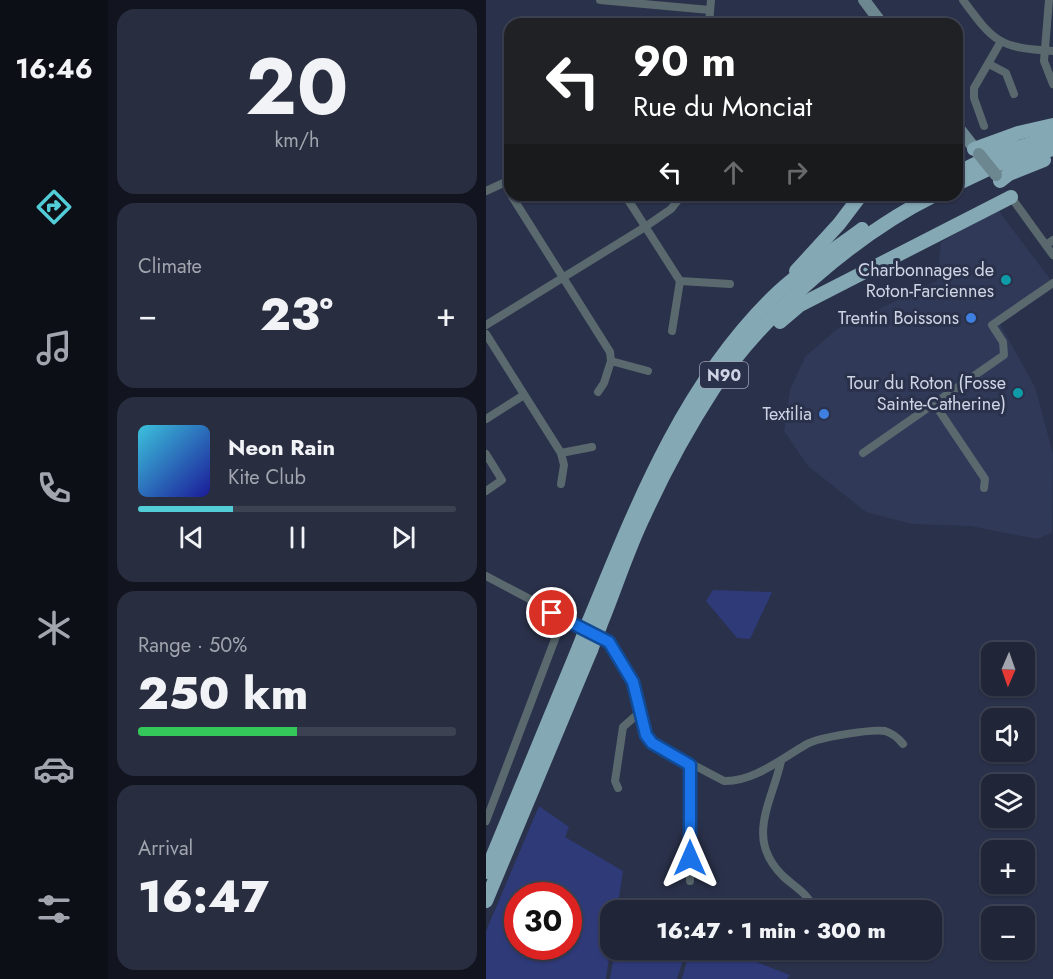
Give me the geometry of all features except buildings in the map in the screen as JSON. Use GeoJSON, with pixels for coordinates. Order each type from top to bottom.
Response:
{"type":"FeatureCollection","features":[{"type":"Feature","properties":{"kind":"highway"},"geometry":{"type":"LineString","coordinates":[[976,152],[1018,133],[1053,125]]}},
{"type":"Feature","properties":{"kind":"highway"},"geometry":{"type":"LineString","coordinates":[[963,170],[998,153],[1053,138]]}},
{"type":"Feature","properties":{"kind":"highway"},"geometry":{"type":"LineString","coordinates":[[963,181],[999,164],[1053,149]]}},
{"type":"Feature","properties":{"kind":"highway"},"geometry":{"type":"LineString","coordinates":[[998,178],[1053,158]]}},
{"type":"Feature","properties":{"kind":"highway"},"geometry":{"type":"LineString","coordinates":[[734,363],[800,305],[1011,197]]}},
{"type":"Feature","properties":{"kind":"highway"},"geometry":{"type":"LineString","coordinates":[[773,297],[839,224],[856,201]]}},
{"type":"Feature","properties":{"kind":"highway","name":"N90"},"geometry":{"type":"LineString","coordinates":[[595,624],[635,509],[683,412],[732,343],[773,297],[903,201]]}},
{"type":"Feature","properties":{"kind":"highway","name":"N90"},"geometry":{"type":"LineString","coordinates":[[486,872],[643,516],[694,421],[734,363],[772,318],[813,279],[898,213],[923,201]]}},
{"type":"Feature","properties":{"kind":"highway","name":"N90"},"geometry":{"type":"LineString","coordinates":[[486,901],[585,648]]}},
{"type":"Feature","properties":{"kind":"main road"},"geometry":{"type":"LineString","coordinates":[[864,0],[878,18]]}},
{"type":"Feature","properties":{"kind":"main road"},"geometry":{"type":"LineString","coordinates":[[963,134],[1011,197]]}},
{"type":"Feature","properties":{"kind":"street"},"geometry":{"type":"LineString","coordinates":[[600,0],[711,5]]}},
{"type":"Feature","properties":{"kind":"street"},"geometry":{"type":"LineString","coordinates":[[963,0],[988,34],[1000,43],[1017,48],[1049,51]]}},
{"type":"Feature","properties":{"kind":"street"},"geometry":{"type":"LineString","coordinates":[[1049,0],[1049,51],[1044,61],[1053,84]]}},
{"type":"Feature","properties":{"kind":"street"},"geometry":{"type":"LineString","coordinates":[[984,126],[974,98],[974,88],[1000,43]]}},
{"type":"Feature","properties":{"kind":"street"},"geometry":{"type":"LineString","coordinates":[[989,64],[1006,73],[1014,94]]}},
{"type":"Feature","properties":{"kind":"street"},"geometry":{"type":"LineString","coordinates":[[486,191],[504,183]]}},
{"type":"Feature","properties":{"kind":"street"},"geometry":{"type":"LineString","coordinates":[[1011,197],[1049,243],[1053,255]]}},
{"type":"Feature","properties":{"kind":"street"},"geometry":{"type":"LineString","coordinates":[[515,201],[610,352],[611,361],[604,383],[598,392]]}},
{"type":"Feature","properties":{"kind":"street"},"geometry":{"type":"LineString","coordinates":[[629,201],[680,281],[672,331]]}},
{"type":"Feature","properties":{"kind":"street"},"geometry":{"type":"LineString","coordinates":[[486,325],[645,226],[670,209],[677,201]]}},
{"type":"Feature","properties":{"kind":"street"},"geometry":{"type":"LineString","coordinates":[[680,281],[730,284]]}},
{"type":"Feature","properties":{"kind":"street"},"geometry":{"type":"LineString","coordinates":[[863,453],[1004,355],[1004,342],[992,325],[1053,283]]}},
{"type":"Feature","properties":{"kind":"street"},"geometry":{"type":"LineString","coordinates":[[486,334],[561,453],[564,465],[561,484]]}},
{"type":"Feature","properties":{"kind":"street"},"geometry":{"type":"LineString","coordinates":[[611,361],[648,371]]}},
{"type":"Feature","properties":{"kind":"street"},"geometry":{"type":"LineString","coordinates":[[486,419],[524,395]]}},
{"type":"Feature","properties":{"kind":"street"},"geometry":{"type":"LineString","coordinates":[[934,404],[985,479],[984,488]]}},
{"type":"Feature","properties":{"kind":"street"},"geometry":{"type":"LineString","coordinates":[[561,453],[592,447]]}},
{"type":"Feature","properties":{"kind":"street"},"geometry":{"type":"LineString","coordinates":[[486,454],[502,480],[486,491]]}},
{"type":"Feature","properties":{"kind":"street"},"geometry":{"type":"LineString","coordinates":[[486,576],[609,642],[628,671],[646,735],[652,743],[724,781],[737,782],[781,761],[810,743],[841,735],[885,731],[898,738],[903,744]]}},
{"type":"Feature","properties":{"kind":"street"},"geometry":{"type":"LineString","coordinates":[[486,821],[563,618]]}},
{"type":"Feature","properties":{"kind":"street"},"geometry":{"type":"LineString","coordinates":[[618,788],[615,781],[624,727],[640,712]]}},
{"type":"Feature","properties":{"kind":"street"},"geometry":{"type":"LineString","coordinates":[[781,761],[763,817],[764,839],[776,868],[807,895],[809,900]]}},
{"type":"Feature","properties":{"kind":"street"},"geometry":{"type":"LineString","coordinates":[[690,765],[690,881]]}},
{"type":"Feature","properties":{"kind":"shaded area"},"geometry":{"type":"Polygon","coordinates":[[[998,210],[1053,283],[1053,288],[1000,324],[1035,387],[1053,454],[1052,533],[1037,539],[970,526],[912,524],[866,512],[808,466],[784,431],[790,390],[805,357],[837,329],[937,281],[941,242],[998,210]]]}},
{"type":"Feature","properties":{"kind":"shaded area"},"geometry":{"type":"Polygon","coordinates":[[[713,590],[772,592],[750,639],[737,638],[706,601],[713,590]]]}},
{"type":"Feature","properties":{"kind":"shaded area"},"geometry":{"type":"Polygon","coordinates":[[[539,806],[569,827],[565,837],[623,871],[619,900],[600,900],[600,960],[609,960],[606,979],[486,979],[486,931],[504,889],[504,960],[582,960],[582,882],[507,882],[539,806]]]}},
{"type":"Feature","properties":{"kind":"shaded area"},"geometry":{"type":"Polygon","coordinates":[[[613,960],[683,960],[677,979],[610,979],[613,960]]]}},
{"type":"Feature","properties":{"kind":"shaded area"},"geometry":{"type":"Polygon","coordinates":[[[687,960],[751,960],[790,975],[787,979],[682,979],[687,960]]]}},
{"type":"Feature","properties":{"kind":"place","name":"Charbonnages de Roton-Farciennes"},"geometry":{"type":"Point","coordinates":[1006,280]}},
{"type":"Feature","properties":{"kind":"place","name":"Trentin Boissons"},"geometry":{"type":"Point","coordinates":[971,318]}},
{"type":"Feature","properties":{"kind":"place","name":"Tour du Roton (Fosse Sainte-Catherine)"},"geometry":{"type":"Point","coordinates":[1018,393]}},
{"type":"Feature","properties":{"kind":"place","name":"Textilia"},"geometry":{"type":"Point","coordinates":[824,414]}},
{"type":"Feature","properties":{"kind":"route"},"geometry":{"type":"LineString","coordinates":[[552,613],[609,642],[633,682],[646,735],[652,743],[690,765],[690,858]]}}]}
